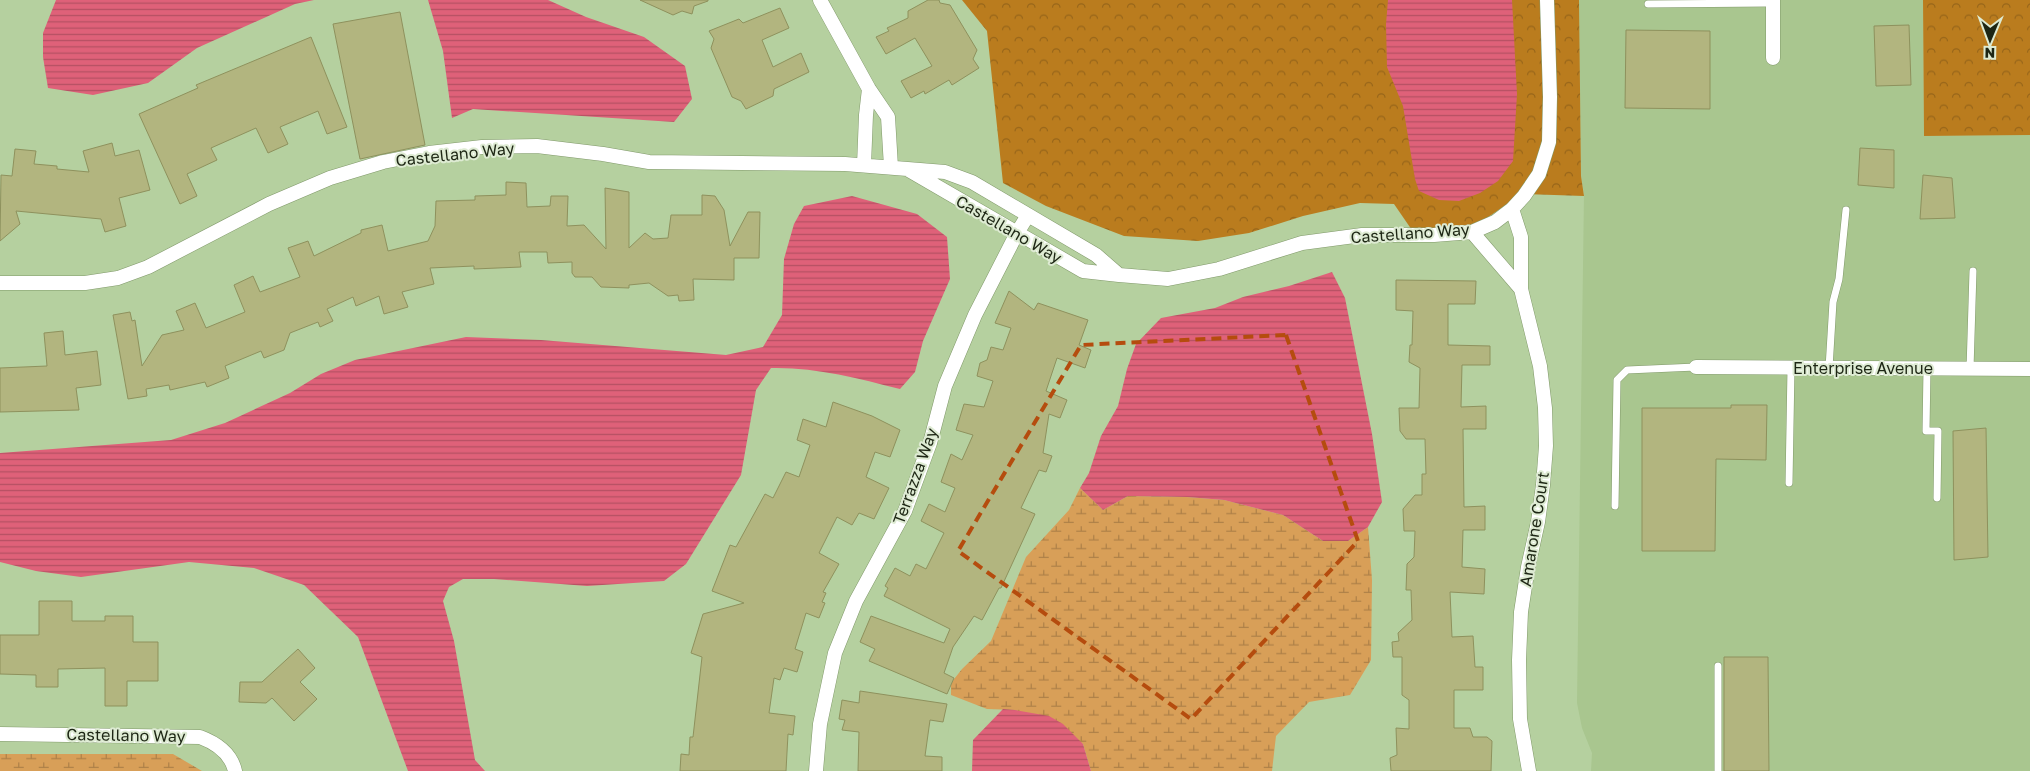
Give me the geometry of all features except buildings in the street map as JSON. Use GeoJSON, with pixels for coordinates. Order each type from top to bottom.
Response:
{"type":"FeatureCollection","features":[{"type":"Feature","properties":{"kind":"street"},"geometry":{"type":"LineString","coordinates":[[820,0],[869,89],[888,117],[898,167]]}},
{"type":"Feature","properties":{"kind":"street","name":"Castellano Way"},"geometry":{"type":"LineString","coordinates":[[898,167],[1083,271],[1168,279],[1219,269],[1302,242],[1362,235],[1434,235],[1472,232],[1495,222],[1512,209],[1540,174],[1549,142],[1550,97],[1547,0]]}},
{"type":"Feature","properties":{"kind":"street"},"geometry":{"type":"LineString","coordinates":[[1773,1],[1773,58]]}},
{"type":"Feature","properties":{"kind":"street"},"geometry":{"type":"LineString","coordinates":[[864,165],[869,89]]}},
{"type":"Feature","properties":{"kind":"street","name":"Castellano Way"},"geometry":{"type":"LineString","coordinates":[[0,284],[85,283],[118,278],[148,267],[269,204],[330,178],[383,162],[429,153],[482,148],[537,146],[649,162],[864,165],[945,172],[972,182],[1096,255],[1119,275]]}},
{"type":"Feature","properties":{"kind":"street"},"geometry":{"type":"LineString","coordinates":[[1512,209],[1521,236],[1521,289]]}},
{"type":"Feature","properties":{"kind":"street","name":"Terrazza Way"},"geometry":{"type":"LineString","coordinates":[[816,771],[820,724],[835,653],[856,601],[905,511],[930,444],[945,386],[974,315],[1017,233],[1028,216]]}},
{"type":"Feature","properties":{"kind":"street"},"geometry":{"type":"LineString","coordinates":[[1472,232],[1521,289]]}},
{"type":"Feature","properties":{"kind":"street","name":"Amarone Court"},"geometry":{"type":"LineString","coordinates":[[1521,289],[1540,366],[1546,436],[1541,504],[1521,612],[1519,660],[1520,719],[1529,771]]}},
{"type":"Feature","properties":{"kind":"street","name":"Enterprise Avenue"},"geometry":{"type":"LineString","coordinates":[[1696,367],[2030,369]]}},
{"type":"Feature","properties":{"kind":"street","name":"Castellano Way"},"geometry":{"type":"LineString","coordinates":[[0,734],[200,737],[219,746],[227,755],[234,771]]}},
{"type":"Feature","properties":{"kind":"lane"},"geometry":{"type":"LineString","coordinates":[[1648,4],[1736,4],[1773,1]]}},
{"type":"Feature","properties":{"kind":"lane"},"geometry":{"type":"LineString","coordinates":[[1829,368],[1833,302],[1839,278],[1846,210]]}},
{"type":"Feature","properties":{"kind":"lane"},"geometry":{"type":"LineString","coordinates":[[1970,369],[1974,270]]}},
{"type":"Feature","properties":{"kind":"lane"},"geometry":{"type":"LineString","coordinates":[[1614,506],[1617,380],[1627,370],[1696,367]]}},
{"type":"Feature","properties":{"kind":"lane"},"geometry":{"type":"LineString","coordinates":[[1789,483],[1791,368]]}},
{"type":"Feature","properties":{"kind":"lane"},"geometry":{"type":"LineString","coordinates":[[1926,369],[1926,431],[1938,431],[1937,498]]}},
{"type":"Feature","properties":{"kind":"lane"},"geometry":{"type":"LineString","coordinates":[[1718,666],[1718,771]]}},
{"type":"Feature","properties":{"kind":"highlighted area"},"geometry":{"type":"Polygon","coordinates":[[[1286,335],[1358,541],[1191,719],[958,551],[1081,345],[1286,335]]]}},
{"type":"Feature","properties":{"kind":"shaded area"},"geometry":{"type":"Polygon","coordinates":[[[56,0],[314,0],[295,4],[197,48],[148,83],[93,95],[48,88],[43,57],[43,33],[56,0]]]}},
{"type":"Feature","properties":{"kind":"shaded area"},"geometry":{"type":"Polygon","coordinates":[[[428,0],[548,0],[586,17],[644,37],[685,66],[692,99],[674,122],[473,109],[452,118],[443,51],[428,0]]]}},
{"type":"Feature","properties":{"kind":"shaded area"},"geometry":{"type":"Polygon","coordinates":[[[1388,0],[1512,0],[1517,94],[1513,161],[1498,181],[1480,193],[1459,201],[1439,200],[1419,191],[1415,179],[1403,106],[1387,67],[1386,24],[1388,0]]]}},
{"type":"Feature","properties":{"kind":"shaded area"},"geometry":{"type":"Polygon","coordinates":[[[1579,0],[1923,0],[1924,136],[2030,135],[2030,771],[1591,771],[1592,753],[1582,728],[1577,703],[1584,194],[1581,176],[1579,0]]]}},
{"type":"Feature","properties":{"kind":"shaded area"},"geometry":{"type":"Polygon","coordinates":[[[852,196],[917,214],[947,237],[950,279],[923,341],[915,372],[900,389],[820,371],[771,368],[756,390],[741,475],[686,564],[664,581],[587,586],[494,579],[463,579],[449,587],[443,601],[454,641],[475,760],[485,771],[408,771],[358,637],[304,585],[254,568],[189,562],[81,577],[36,571],[0,562],[0,453],[171,440],[225,423],[290,393],[321,374],[355,360],[466,337],[541,340],[726,355],[763,347],[782,315],[784,259],[794,224],[804,206],[852,196]]]}},
{"type":"Feature","properties":{"kind":"shaded area"},"geometry":{"type":"Polygon","coordinates":[[[1332,272],[1345,298],[1372,434],[1382,502],[1368,527],[1348,541],[1323,541],[1283,515],[1224,500],[1128,496],[1103,510],[1080,488],[1089,473],[1101,436],[1118,406],[1127,369],[1136,344],[1161,318],[1215,308],[1243,297],[1289,286],[1332,272]]]}},
{"type":"Feature","properties":{"kind":"shaded area"},"geometry":{"type":"Polygon","coordinates":[[[1003,709],[1049,716],[1063,724],[1083,744],[1091,771],[972,771],[973,740],[1003,709]]]}},
{"type":"Feature","properties":{"kind":"green space"},"geometry":{"type":"Polygon","coordinates":[[[962,0],[1579,0],[1581,176],[1584,196],[1522,194],[1472,228],[1416,236],[1394,204],[1360,203],[1303,216],[1249,233],[1198,241],[1124,236],[1046,206],[1003,183],[987,31],[962,0]]]}},
{"type":"Feature","properties":{"kind":"green space"},"geometry":{"type":"Polygon","coordinates":[[[1923,0],[2030,0],[2030,135],[1924,136],[1923,0]]]}},
{"type":"Feature","properties":{"kind":"green space"},"geometry":{"type":"Polygon","coordinates":[[[1080,488],[1103,510],[1128,496],[1224,500],[1283,515],[1323,541],[1348,541],[1368,527],[1372,580],[1371,660],[1350,695],[1309,702],[1276,736],[1272,771],[1091,771],[1083,744],[1015,710],[987,709],[951,695],[951,683],[962,669],[991,641],[1026,557],[1069,510],[1080,488]]]}},
{"type":"Feature","properties":{"kind":"green space"},"geometry":{"type":"Polygon","coordinates":[[[0,754],[173,754],[202,771],[0,771],[0,754]]]}}]}
